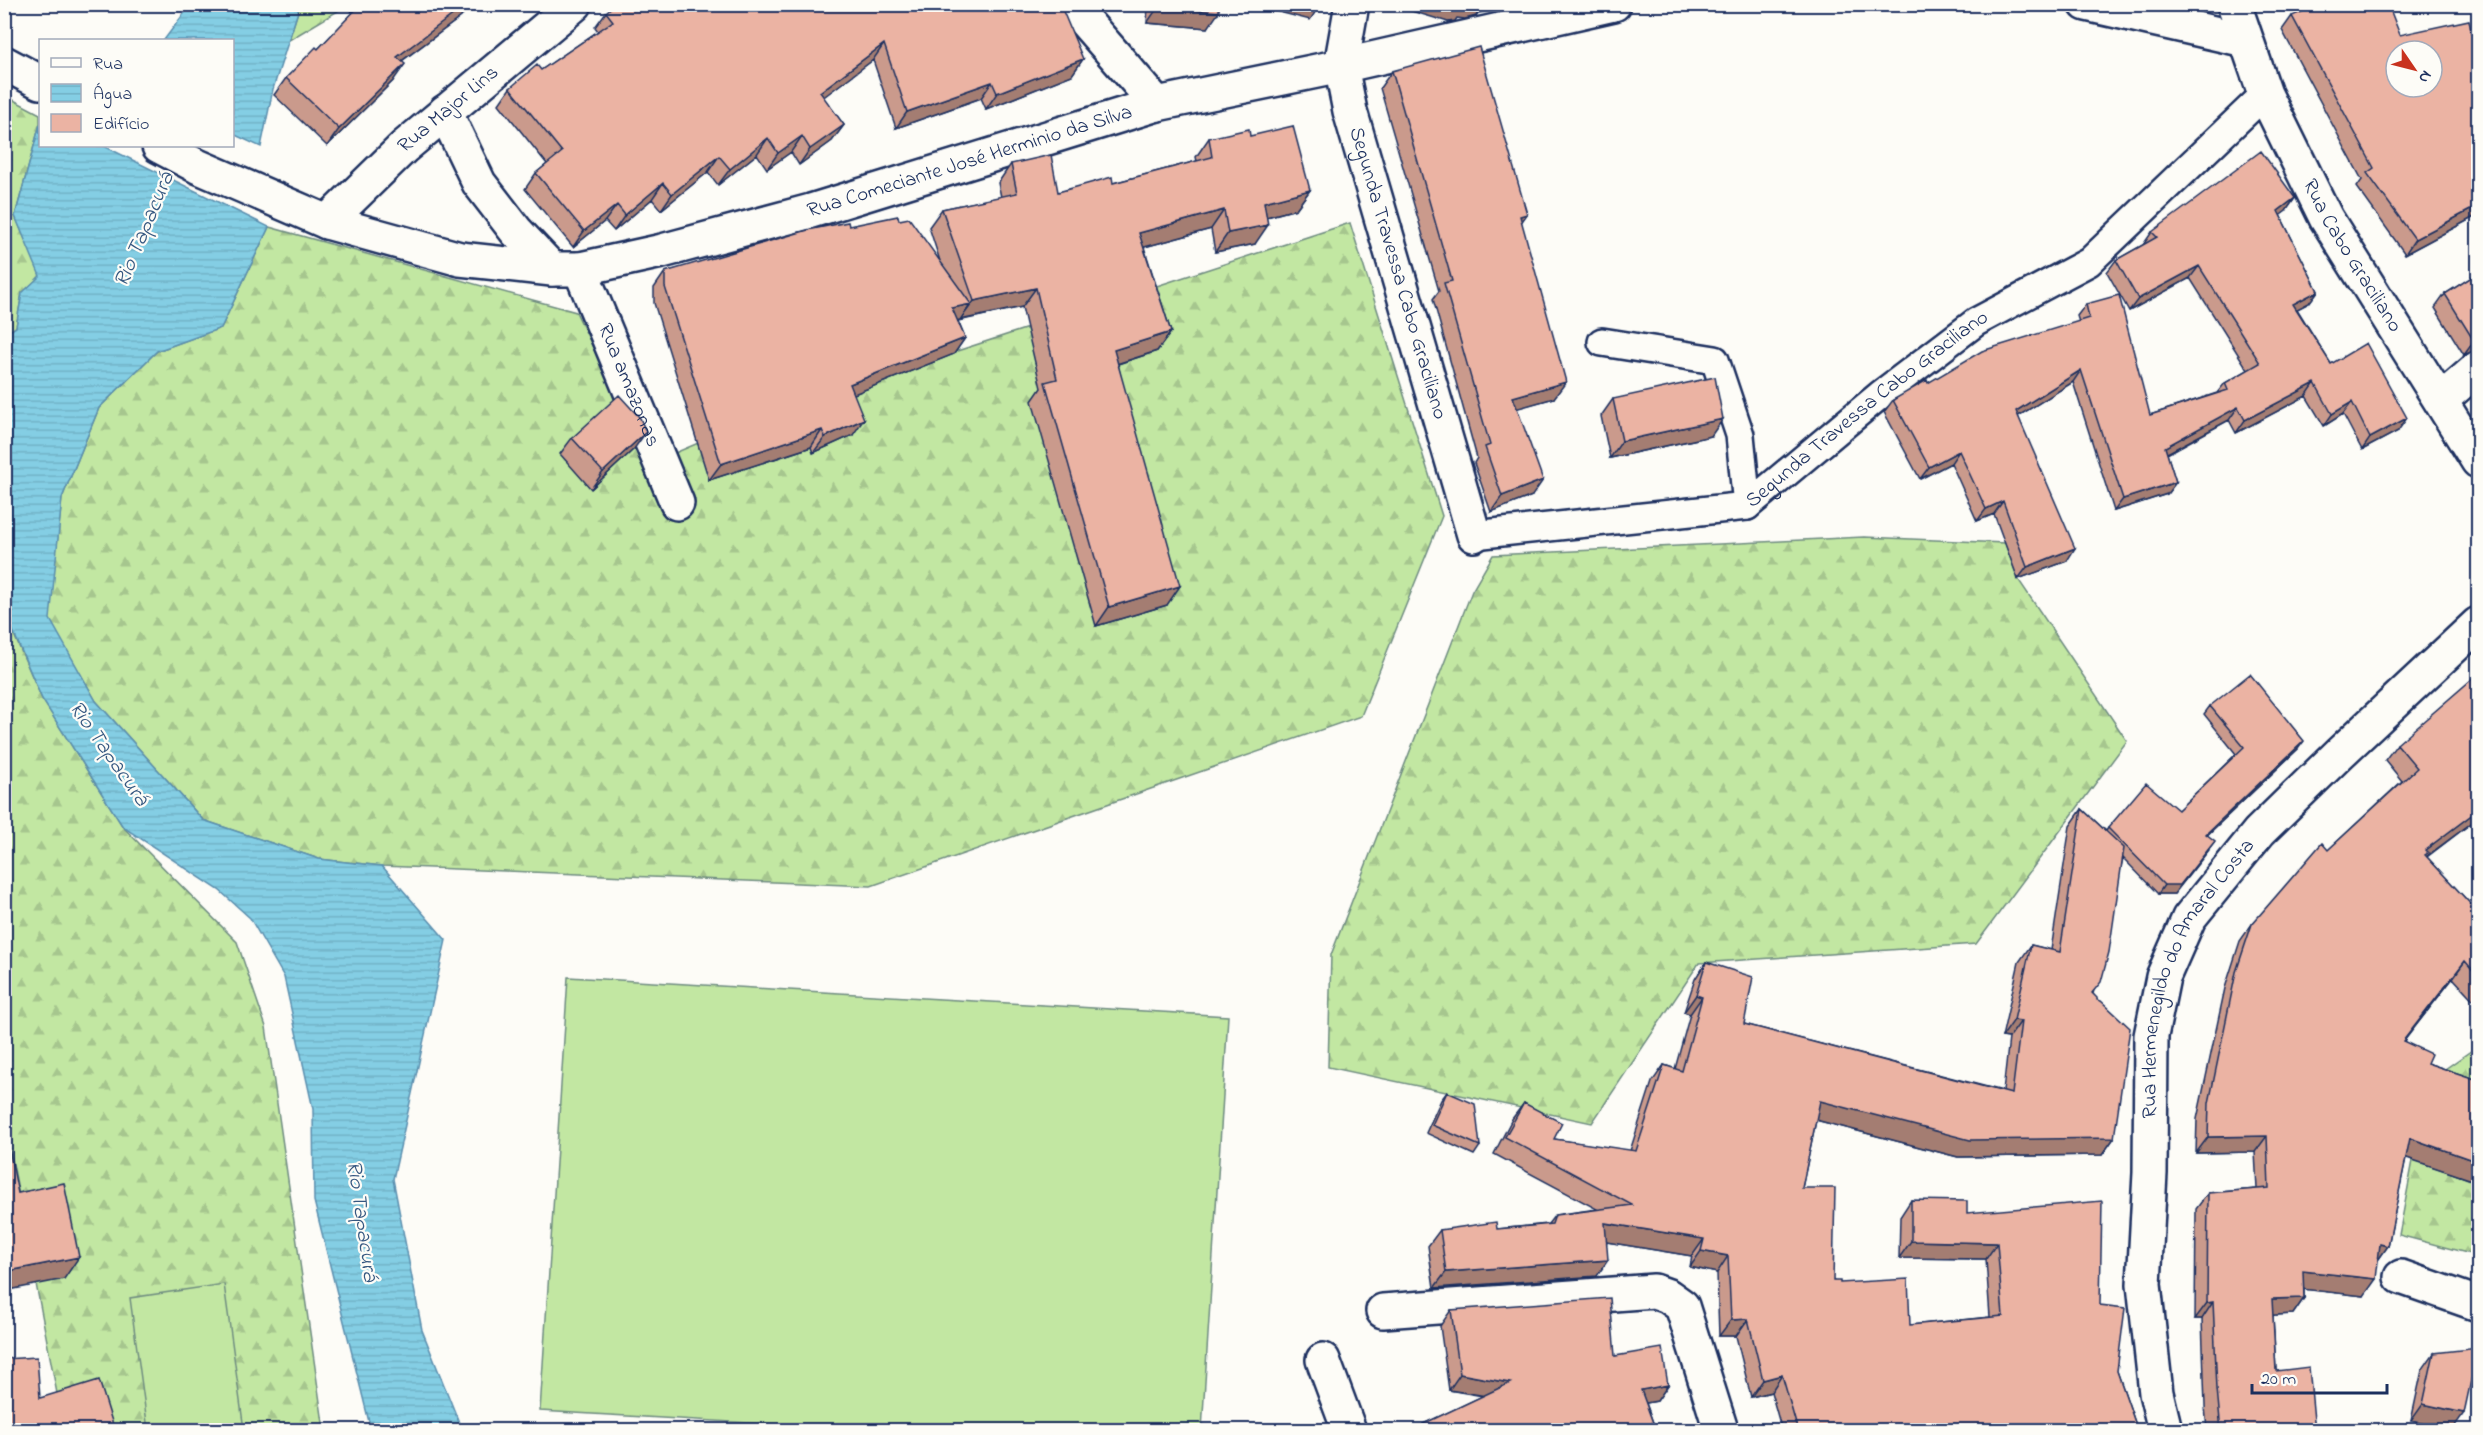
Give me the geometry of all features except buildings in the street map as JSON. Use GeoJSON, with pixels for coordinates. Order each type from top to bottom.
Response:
{"type":"FeatureCollection","features":[{"type":"Feature","properties":{"kind":"street","name":"Rua Major Lins"},"geometry":{"type":"LineString","coordinates":[[319,219],[575,4]]}},
{"type":"Feature","properties":{"kind":"street"},"geometry":{"type":"LineString","coordinates":[[1070,4],[1157,104]]}},
{"type":"Feature","properties":{"kind":"street","name":"Segunda Travessa Cabo Graciliano"},"geometry":{"type":"LineString","coordinates":[[1352,4],[1341,66],[1350,111],[1474,535]]}},
{"type":"Feature","properties":{"kind":"street","name":"Rua Comeciante José Herminio da Silva"},"geometry":{"type":"LineString","coordinates":[[161,147],[197,166],[319,219],[460,259],[566,269],[662,251],[811,211],[1157,104],[1341,66],[1614,4]]}},
{"type":"Feature","properties":{"kind":"street"},"geometry":{"type":"LineString","coordinates":[[2086,4],[2245,40]]}},
{"type":"Feature","properties":{"kind":"street","name":"Rua Cabo Graciliano"},"geometry":{"type":"LineString","coordinates":[[2234,4],[2265,94],[2326,218],[2478,461]]}},
{"type":"Feature","properties":{"kind":"street"},"geometry":{"type":"LineString","coordinates":[[4,63],[39,81]]}},
{"type":"Feature","properties":{"kind":"street"},"geometry":{"type":"LineString","coordinates":[[445,112],[479,183],[516,231],[566,269]]}},
{"type":"Feature","properties":{"kind":"street","name":"Rua amazonas"},"geometry":{"type":"LineString","coordinates":[[566,269],[677,503]]}},
{"type":"Feature","properties":{"kind":"street"},"geometry":{"type":"LineString","coordinates":[[2441,400],[2478,368]]}},
{"type":"Feature","properties":{"kind":"street","name":"Rua Hermenegildo do Amaral Costa"},"geometry":{"type":"LineString","coordinates":[[2165,1431],[2156,1393],[2144,1284],[2150,1173],[2151,1036],[2163,977],[2189,918],[2259,832],[2478,624]]}},
{"type":"Feature","properties":{"kind":"street"},"geometry":{"type":"LineString","coordinates":[[2401,1277],[2478,1304]]}},
{"type":"Feature","properties":{"kind":"street"},"geometry":{"type":"LineString","coordinates":[[1383,1311],[1654,1291],[1668,1296],[1682,1306],[1720,1431]]}},
{"type":"Feature","properties":{"kind":"street"},"geometry":{"type":"LineString","coordinates":[[1323,1360],[1349,1431]]}},
{"type":"Feature","properties":{"kind":"lane","name":"Segunda Travessa Cabo Graciliano"},"geometry":{"type":"LineString","coordinates":[[1474,535],[1747,506],[1880,395],[1976,322],[2089,262],[2265,94]]}},
{"type":"Feature","properties":{"kind":"lane"},"geometry":{"type":"LineString","coordinates":[[1602,342],[1715,360],[1740,435],[1747,506]]}},
{"type":"Feature","properties":{"kind":"green space"},"geometry":{"type":"Polygon","coordinates":[[[300,4],[348,5],[289,40],[300,4]]]}},
{"type":"Feature","properties":{"kind":"green space"},"geometry":{"type":"Polygon","coordinates":[[[4,95],[39,113],[39,128],[15,216],[41,276],[22,293],[16,327],[5,334],[4,95]]]}},
{"type":"Feature","properties":{"kind":"green space"},"geometry":{"type":"Polygon","coordinates":[[[1350,223],[1442,516],[1361,716],[871,886],[382,866],[319,859],[203,820],[96,701],[49,619],[62,498],[99,408],[157,351],[221,328],[269,227],[576,312],[649,464],[776,410],[1350,223]]]}},
{"type":"Feature","properties":{"kind":"green space"},"geometry":{"type":"Polygon","coordinates":[[[1864,537],[2005,543],[2018,579],[2127,741],[1976,944],[1699,963],[1592,1123],[1328,1067],[1331,955],[1472,591],[1493,555],[1864,537]]]}},
{"type":"Feature","properties":{"kind":"green space"},"geometry":{"type":"Polygon","coordinates":[[[4,612],[42,699],[123,827],[237,942],[266,1027],[324,1430],[64,1430],[5,1122],[4,612]]]}},
{"type":"Feature","properties":{"kind":"green space"},"geometry":{"type":"Polygon","coordinates":[[[568,977],[1228,1016],[1202,1430],[873,1430],[540,1411],[568,977]]]}},
{"type":"Feature","properties":{"kind":"green space"},"geometry":{"type":"Polygon","coordinates":[[[2478,1046],[2478,1104],[2445,1170],[2478,1183],[2478,1256],[2399,1235],[2428,1081],[2478,1046]]]}},
{"type":"Feature","properties":{"kind":"green space"},"geometry":{"type":"Polygon","coordinates":[[[224,1284],[244,1430],[148,1430],[130,1298],[224,1284]]]}},
{"type":"Feature","properties":{"kind":"water"},"geometry":{"type":"Polygon","coordinates":[[[191,4],[300,5],[273,89],[261,147],[234,134],[234,39],[165,39],[191,4]]]}},
{"type":"Feature","properties":{"kind":"water","name":"Rio Tapacurá"},"geometry":{"type":"Polygon","coordinates":[[[39,128],[39,147],[106,147],[269,227],[221,328],[157,351],[99,408],[62,498],[50,619],[96,701],[203,820],[319,859],[382,866],[446,940],[393,1179],[422,1330],[462,1430],[371,1430],[314,1201],[313,1109],[284,977],[250,918],[219,890],[123,827],[42,699],[5,612],[5,334],[16,327],[22,293],[40,276],[15,216],[39,128]]]}}]}
